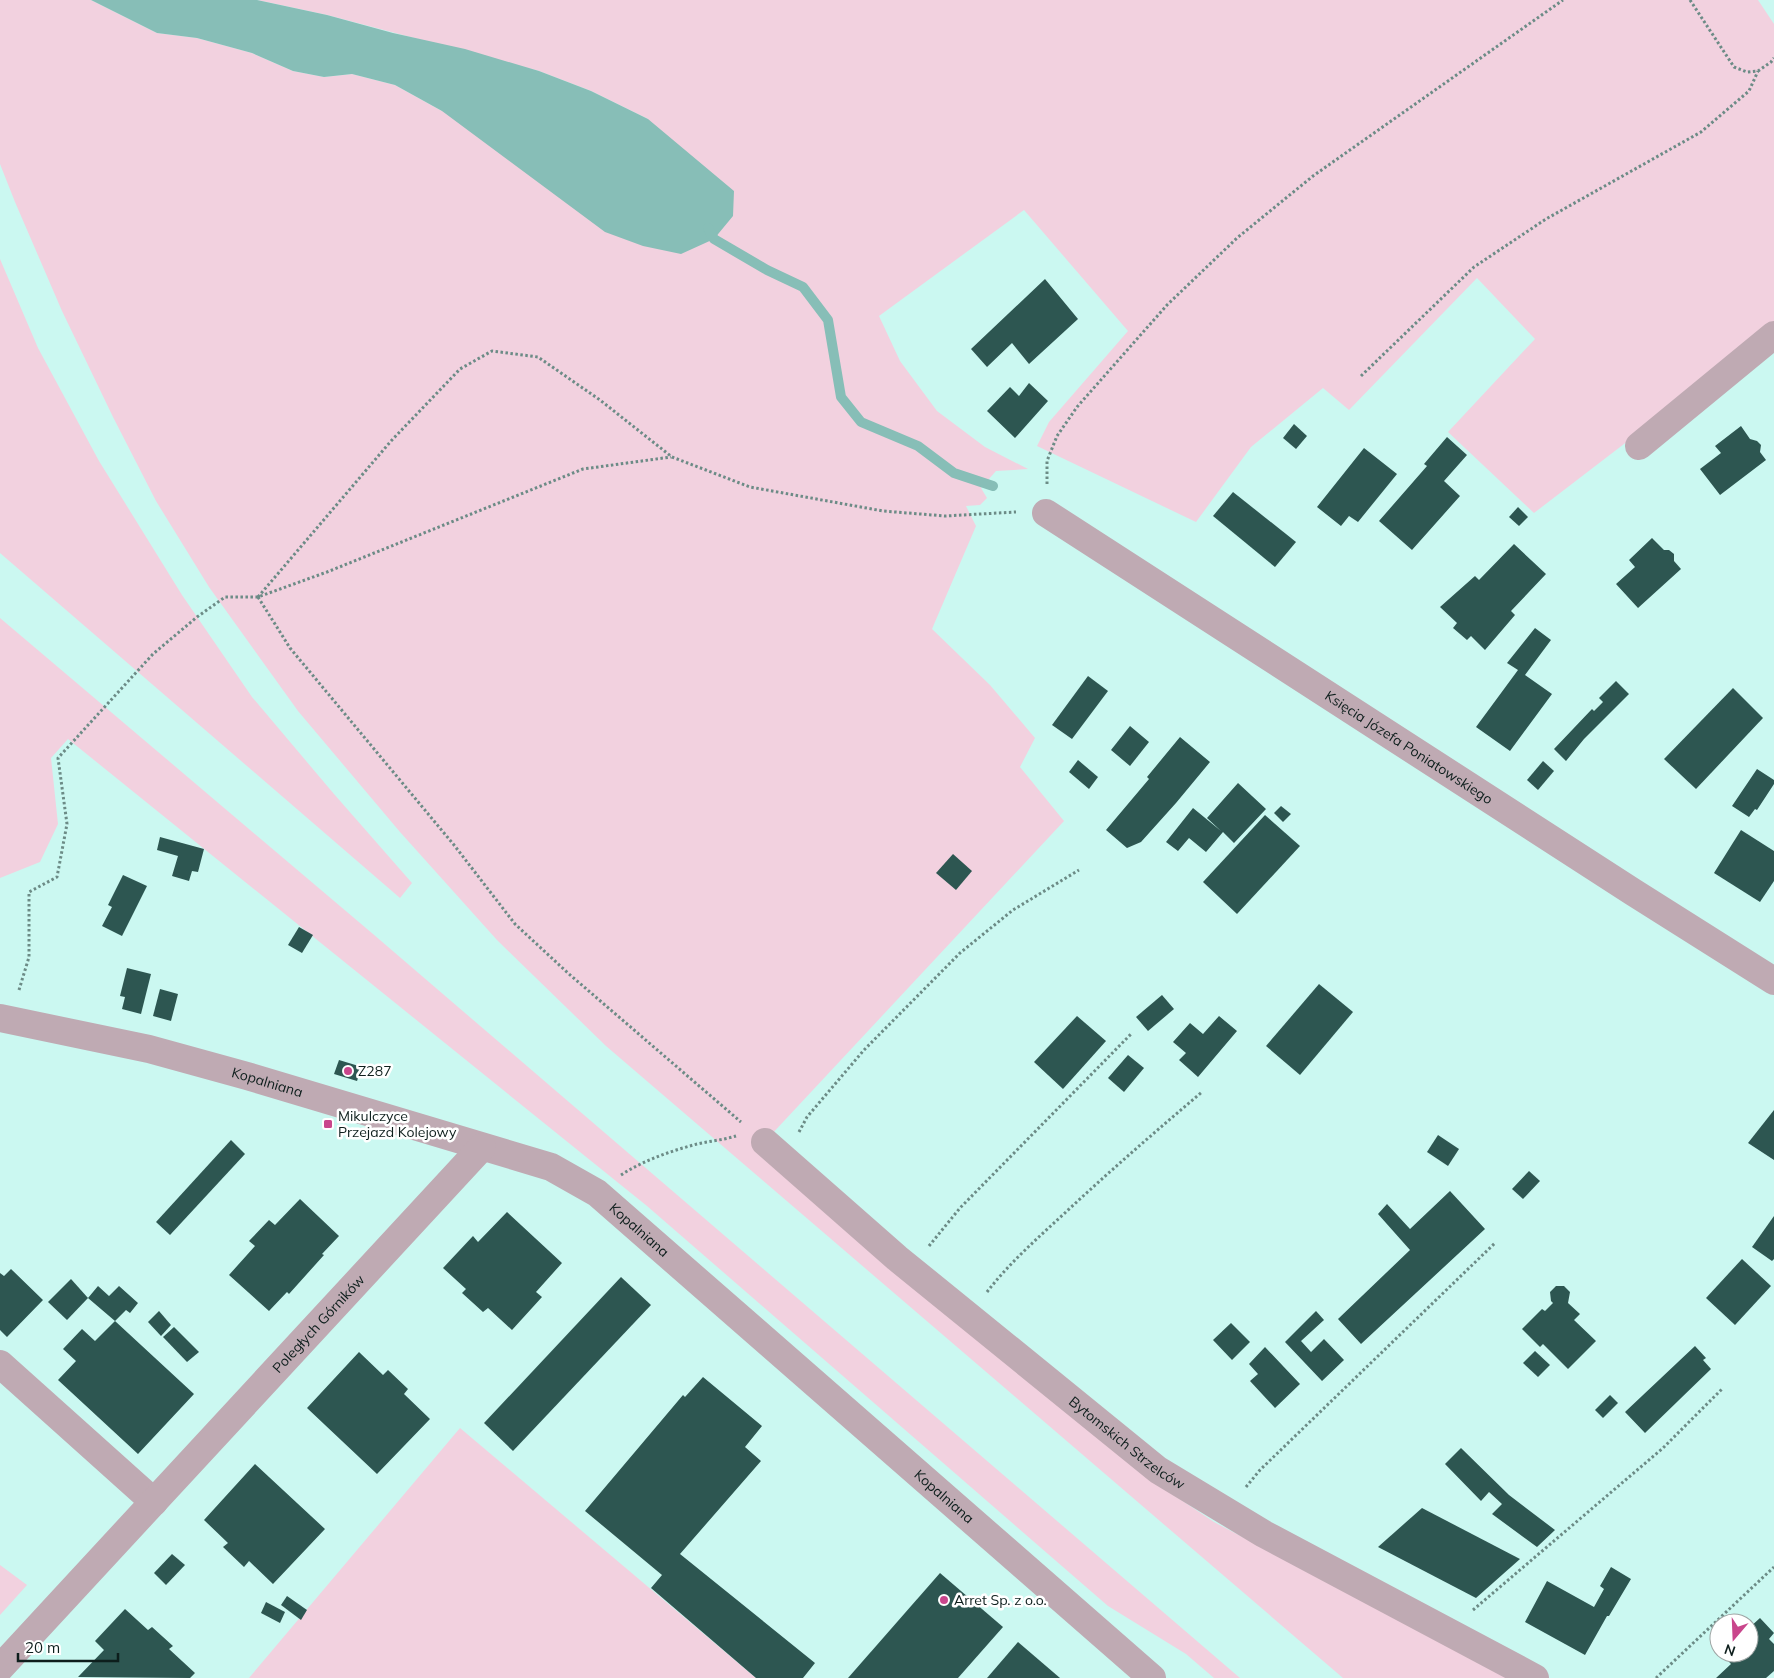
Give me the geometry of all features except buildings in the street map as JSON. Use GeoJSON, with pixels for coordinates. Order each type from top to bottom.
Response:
{"type":"FeatureCollection","features":[{"type":"Feature","properties":{"kind":"street"},"geometry":{"type":"LineString","coordinates":[[1639,446],[1774,335]]}},
{"type":"Feature","properties":{"kind":"street","name":"Księcia Józefa Poniatowskiego"},"geometry":{"type":"LineString","coordinates":[[1046,513],[1774,981]]}},
{"type":"Feature","properties":{"kind":"street","name":"Kopalniana"},"geometry":{"type":"LineString","coordinates":[[5,1019],[150,1049],[247,1076],[551,1167],[597,1193],[1152,1678]]}},
{"type":"Feature","properties":{"kind":"street","name":"Bytomskich Strzelców"},"geometry":{"type":"LineString","coordinates":[[767,1143],[912,1270],[1158,1470],[1264,1534],[1535,1678]]}},
{"type":"Feature","properties":{"kind":"street","name":"Poległych Górników"},"geometry":{"type":"LineString","coordinates":[[0,1668],[482,1147]]}},
{"type":"Feature","properties":{"kind":"street"},"geometry":{"type":"LineString","coordinates":[[0,1364],[154,1502]]}},
{"type":"Feature","properties":{"kind":"path"},"geometry":{"type":"LineString","coordinates":[[258,597],[390,442],[460,369],[492,351],[538,357],[600,400],[672,457],[750,486],[883,511],[945,516],[1018,512],[1046,513],[1048,461],[1057,436],[1077,407],[1167,305],[1237,238],[1313,176],[1563,0]]}},
{"type":"Feature","properties":{"kind":"path"},"geometry":{"type":"LineString","coordinates":[[1690,0],[1734,67],[1747,72],[1758,71],[1774,58]]}},
{"type":"Feature","properties":{"kind":"path"},"geometry":{"type":"LineString","coordinates":[[1361,376],[1474,267],[1546,219],[1701,132],[1750,91],[1758,71]]}},
{"type":"Feature","properties":{"kind":"path"},"geometry":{"type":"LineString","coordinates":[[5,1019],[29,957],[29,892],[57,877],[67,824],[58,758],[153,654],[197,617],[225,597],[258,597],[326,572],[584,469],[672,457]]}},
{"type":"Feature","properties":{"kind":"path"},"geometry":{"type":"LineString","coordinates":[[258,597],[290,648],[454,845],[514,924],[584,987],[767,1143]]}},
{"type":"Feature","properties":{"kind":"path"},"geometry":{"type":"LineString","coordinates":[[597,1193],[623,1173],[651,1160],[698,1144],[735,1137],[767,1143],[807,1117],[864,1050],[960,953],[1013,910],[1079,870]]}},
{"type":"Feature","properties":{"kind":"path"},"geometry":{"type":"LineString","coordinates":[[912,1270],[937,1234],[960,1208],[1132,1033]]}},
{"type":"Feature","properties":{"kind":"path"},"geometry":{"type":"LineString","coordinates":[[968,1316],[999,1276],[1032,1243],[1117,1165],[1202,1092]]}},
{"type":"Feature","properties":{"kind":"path"},"geometry":{"type":"LineString","coordinates":[[1229,1513],[1244,1489],[1260,1470],[1495,1243]]}},
{"type":"Feature","properties":{"kind":"path"},"geometry":{"type":"LineString","coordinates":[[1448,1632],[1663,1448],[1722,1389]]}},
{"type":"Feature","properties":{"kind":"path"},"geometry":{"type":"LineString","coordinates":[[1656,1678],[1774,1567]]}},
{"type":"Feature","properties":{"kind":"shaded area"},"geometry":{"type":"Polygon","coordinates":[[[0,0],[91,0],[157,33],[197,38],[252,53],[293,71],[324,77],[352,74],[395,85],[442,111],[648,119],[591,91],[539,71],[327,15],[257,0],[1758,0],[1774,24],[1774,329],[1534,513],[1448,432],[1535,339],[1477,278],[1349,410],[1323,388],[1251,447],[1196,522],[1037,446],[1049,422],[1128,331],[1024,210],[879,316],[900,361],[937,411],[985,447],[1028,469],[996,471],[981,488],[987,498],[980,505],[966,506],[976,526],[932,629],[990,685],[1035,738],[1020,767],[1064,821],[770,1136],[1162,1487],[1214,1522],[1511,1678],[1343,1678],[606,1046],[497,940],[400,832],[298,711],[209,587],[156,501],[62,311],[0,164],[0,0]]]}},
{"type":"Feature","properties":{"kind":"shaded area"},"geometry":{"type":"Polygon","coordinates":[[[0,259],[38,348],[99,461],[182,595],[252,697],[412,883],[400,898],[0,553],[0,259]]]}},
{"type":"Feature","properties":{"kind":"shaded area"},"geometry":{"type":"Polygon","coordinates":[[[0,618],[373,934],[1240,1678],[1214,1678],[1186,1654],[1108,1606],[647,1206],[68,739],[51,758],[58,824],[40,862],[0,878],[0,618]]]}},
{"type":"Feature","properties":{"kind":"shaded area"},"geometry":{"type":"Polygon","coordinates":[[[460,1428],[756,1678],[249,1678],[460,1428]]]}},
{"type":"Feature","properties":{"kind":"shaded area"},"geometry":{"type":"Polygon","coordinates":[[[0,1565],[27,1585],[0,1615],[0,1565]]]}},
{"type":"Feature","properties":{"kind":"water"},"geometry":{"type":"Polygon","coordinates":[[[91,0],[257,0],[465,49],[539,71],[591,91],[648,119],[734,191],[733,216],[714,239],[681,254],[643,246],[605,232],[442,111],[395,85],[352,74],[324,77],[293,71],[252,53],[197,38],[157,33],[91,0]]]}},
{"type":"Feature","properties":{"kind":"waterway"},"geometry":{"type":"LineString","coordinates":[[708,228],[714,239],[767,270],[803,287],[828,320],[841,397],[861,422],[918,446],[954,473],[993,486]]}},
{"type":"Feature","properties":{"kind":"place","name":"Z287"},"geometry":{"type":"Point","coordinates":[348,1071]}},
{"type":"Feature","properties":{"kind":"place","name":"Mikulczyce Przejazd Kolejowy"},"geometry":{"type":"Point","coordinates":[328,1124]}},
{"type":"Feature","properties":{"kind":"place","name":"Arret Sp. z o.o."},"geometry":{"type":"Point","coordinates":[944,1600]}}]}
